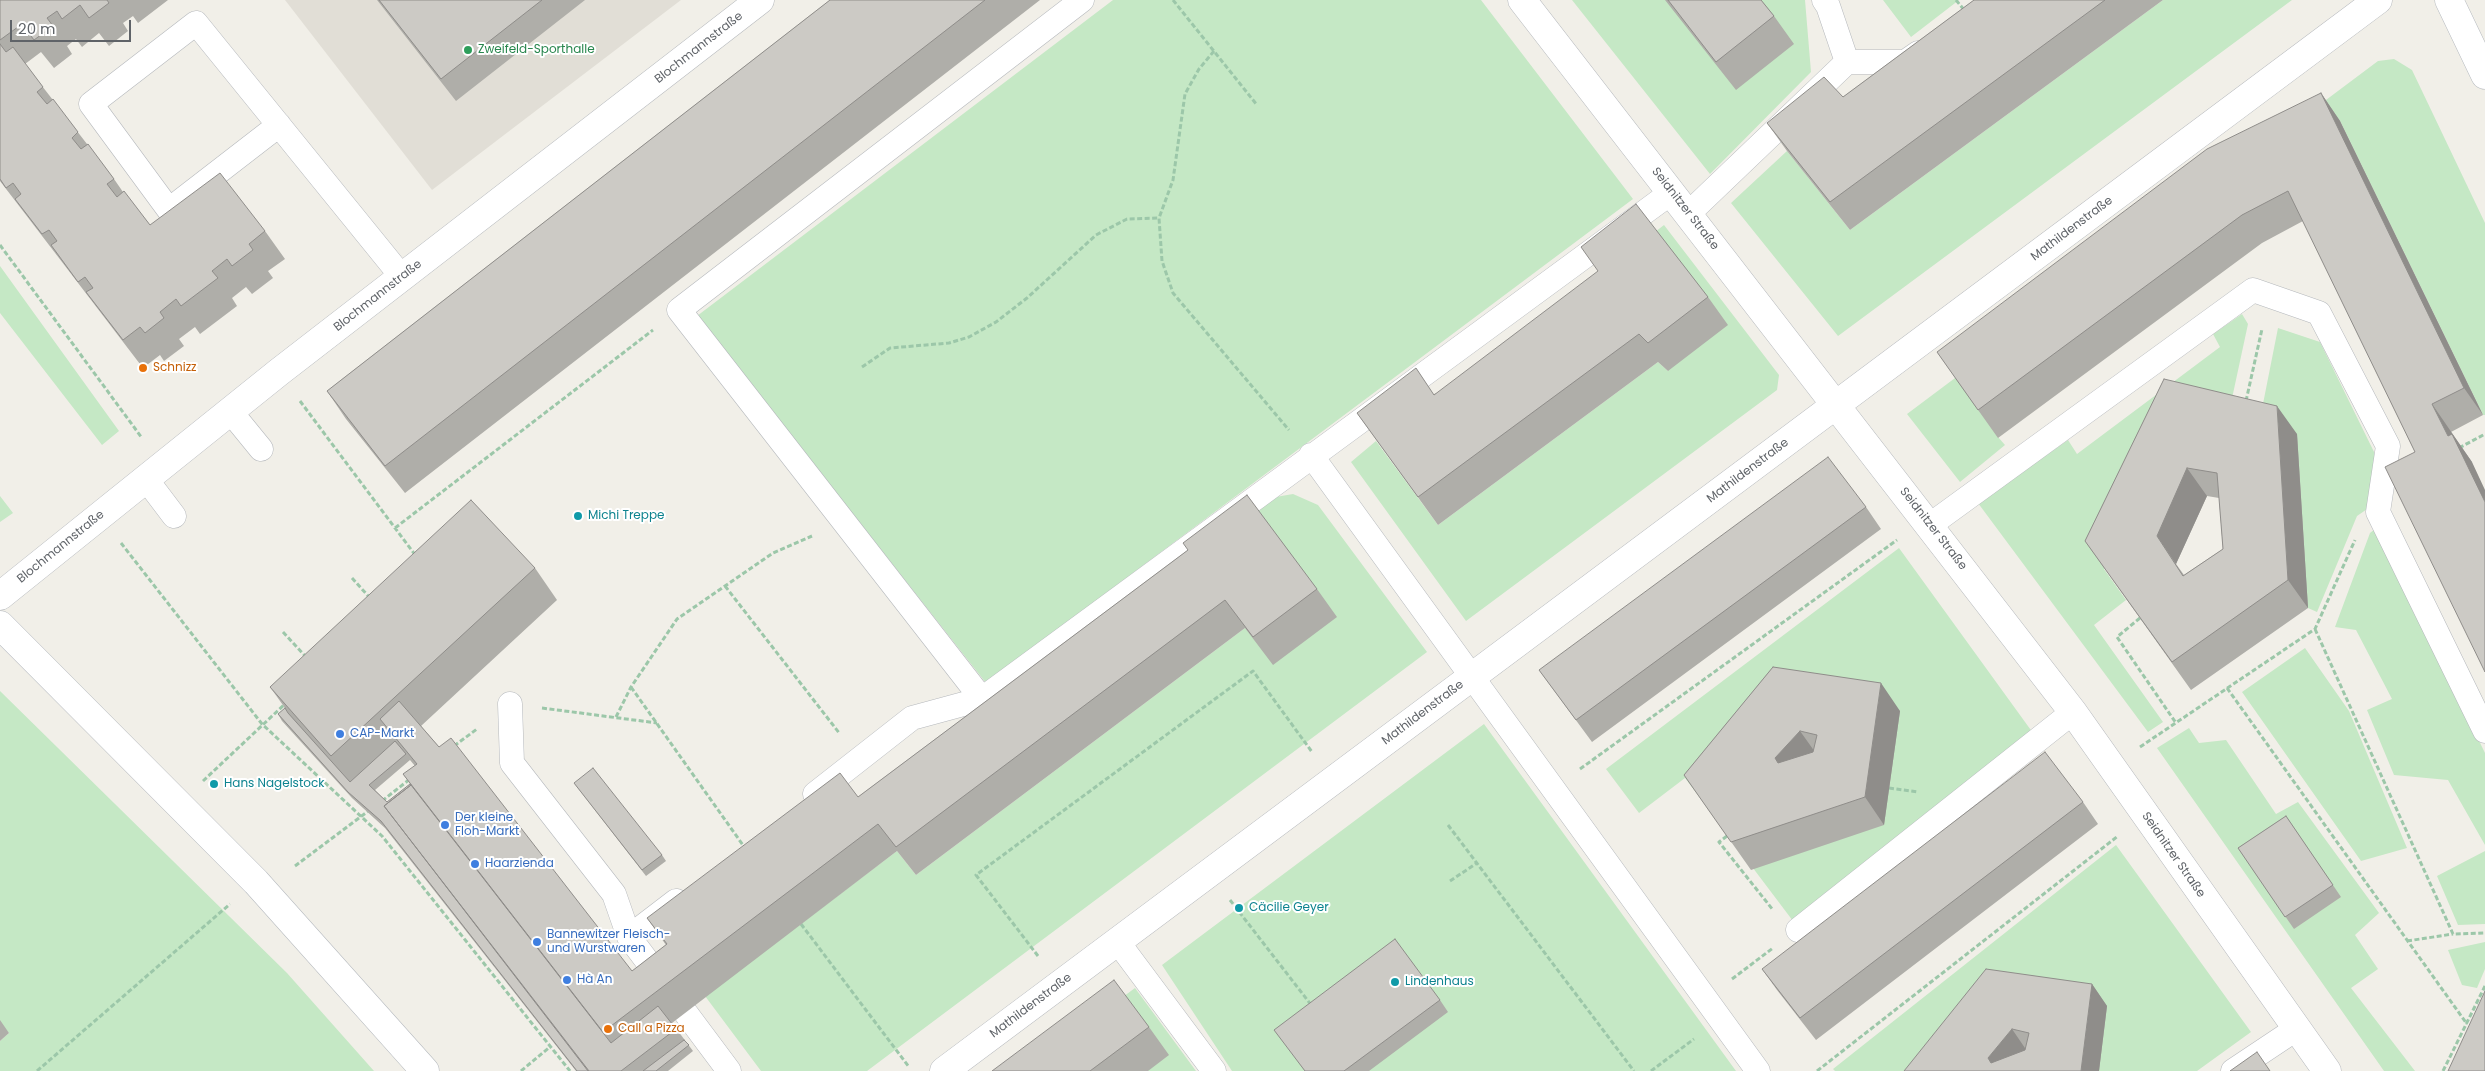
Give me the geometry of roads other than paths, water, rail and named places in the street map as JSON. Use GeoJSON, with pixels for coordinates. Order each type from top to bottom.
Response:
{"type":"FeatureCollection","features":[{"type":"Feature","properties":{"kind":"street","name":"Blochmannstraße"},"geometry":{"type":"LineString","coordinates":[[0,596],[279,372],[760,0]]}},
{"type":"Feature","properties":{"kind":"street","name":"Seidnitzer Straße"},"geometry":{"type":"LineString","coordinates":[[1522,0],[2073,712],[2327,1071]]}},
{"type":"Feature","properties":{"kind":"street","name":"Mathildenstraße"},"geometry":{"type":"LineString","coordinates":[[944,1071],[2378,0]]}},
{"type":"Feature","properties":{"kind":"street"},"geometry":{"type":"LineString","coordinates":[[2449,0],[2485,75]]}},
{"type":"Feature","properties":{"kind":"street"},"geometry":{"type":"LineString","coordinates":[[0,624],[256,882],[425,1071]]}},
{"type":"Feature","properties":{"kind":"lane"},"geometry":{"type":"LineString","coordinates":[[982,699],[679,310],[1082,0]]}},
{"type":"Feature","properties":{"kind":"lane"},"geometry":{"type":"LineString","coordinates":[[1824,0],[1828,6],[1847,62]]}},
{"type":"Feature","properties":{"kind":"lane"},"geometry":{"type":"LineString","coordinates":[[1688,214],[1847,62],[1905,62],[1963,8]]}},
{"type":"Feature","properties":{"kind":"lane"},"geometry":{"type":"LineString","coordinates":[[279,125],[169,210],[91,104],[196,23],[279,125],[402,277]]}},
{"type":"Feature","properties":{"kind":"lane"},"geometry":{"type":"LineString","coordinates":[[798,807],[912,718],[982,699],[1311,455],[1672,192]]}},
{"type":"Feature","properties":{"kind":"lane"},"geometry":{"type":"LineString","coordinates":[[1930,525],[2253,290],[2319,312],[2388,446],[2378,512],[2485,730]]}},
{"type":"Feature","properties":{"kind":"lane"},"geometry":{"type":"LineString","coordinates":[[230,411],[261,449]]}},
{"type":"Feature","properties":{"kind":"lane"},"geometry":{"type":"LineString","coordinates":[[1311,455],[1758,1071]]}},
{"type":"Feature","properties":{"kind":"lane"},"geometry":{"type":"LineString","coordinates":[[155,472],[174,516]]}},
{"type":"Feature","properties":{"kind":"lane"},"geometry":{"type":"LineString","coordinates":[[510,704],[512,763],[614,894],[629,936],[667,988]]}},
{"type":"Feature","properties":{"kind":"lane"},"geometry":{"type":"LineString","coordinates":[[1795,932],[2073,712]]}},
{"type":"Feature","properties":{"kind":"lane"},"geometry":{"type":"LineString","coordinates":[[629,936],[691,890]]}},
{"type":"Feature","properties":{"kind":"lane"},"geometry":{"type":"LineString","coordinates":[[1117,941],[1214,1071]]}},
{"type":"Feature","properties":{"kind":"lane"},"geometry":{"type":"LineString","coordinates":[[685,1012],[729,1071]]}},
{"type":"Feature","properties":{"kind":"lane"},"geometry":{"type":"LineString","coordinates":[[2233,1071],[2296,1029]]}},
{"type":"Feature","properties":{"kind":"place","name":"Zweifeld-Sporthalle"},"geometry":{"type":"Point","coordinates":[468,50]}},
{"type":"Feature","properties":{"kind":"place","name":"Schnizz"},"geometry":{"type":"Point","coordinates":[143,368]}},
{"type":"Feature","properties":{"kind":"place","name":"Michi Treppe"},"geometry":{"type":"Point","coordinates":[578,516]}},
{"type":"Feature","properties":{"kind":"place","name":"CAP-Markt"},"geometry":{"type":"Point","coordinates":[340,734]}},
{"type":"Feature","properties":{"kind":"place","name":"Hans Nagelstock"},"geometry":{"type":"Point","coordinates":[214,784]}},
{"type":"Feature","properties":{"kind":"place","name":"Der kleine Floh-Markt"},"geometry":{"type":"Point","coordinates":[445,825]}},
{"type":"Feature","properties":{"kind":"place","name":"Haarzienda"},"geometry":{"type":"Point","coordinates":[475,864]}},
{"type":"Feature","properties":{"kind":"place","name":"Cäcilie Geyer"},"geometry":{"type":"Point","coordinates":[1239,908]}},
{"type":"Feature","properties":{"kind":"place","name":"Bannewitzer Fleisch- und Wurstwaren"},"geometry":{"type":"Point","coordinates":[537,942]}},
{"type":"Feature","properties":{"kind":"place","name":"Hà An"},"geometry":{"type":"Point","coordinates":[567,980]}},
{"type":"Feature","properties":{"kind":"place","name":"Lindenhaus"},"geometry":{"type":"Point","coordinates":[1395,982]}},
{"type":"Feature","properties":{"kind":"place","name":"Call a Pizza"},"geometry":{"type":"Point","coordinates":[608,1029]}}]}
